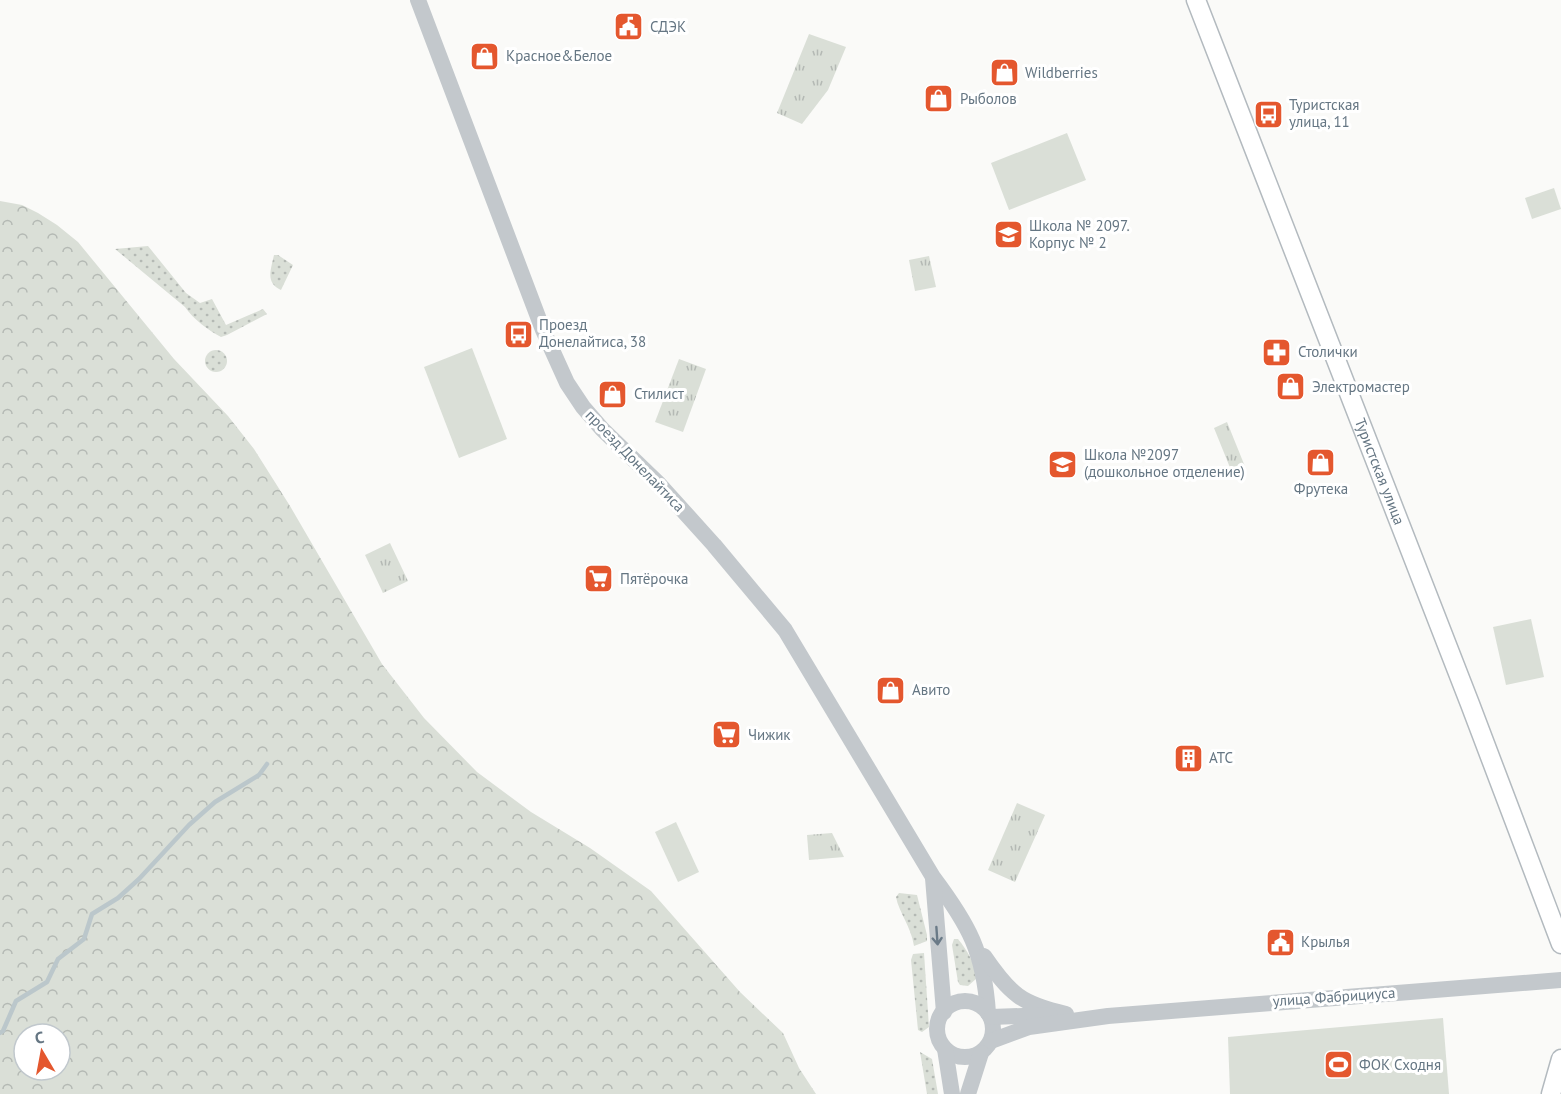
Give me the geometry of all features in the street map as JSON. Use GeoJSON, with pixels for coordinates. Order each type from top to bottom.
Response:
{"type":"FeatureCollection","features":[{"type":"Feature","properties":{"kind":"main road","name":"Туристская улица"},"geometry":{"type":"LineString","coordinates":[[1196,0],[1561,944]]}},
{"type":"Feature","properties":{"kind":"main road"},"geometry":{"type":"LineString","coordinates":[[1551,1094],[1561,1059]]}},
{"type":"Feature","properties":{"kind":"street","name":"проезд Донелайтиса"},"geometry":{"type":"LineString","coordinates":[[418,0],[543,330],[567,383],[602,429],[659,484],[785,630],[933,877],[956,907],[973,940],[984,970],[989,1015],[993,1025],[968,1094]]}},
{"type":"Feature","properties":{"kind":"street","name":"проезд Донелайтиса"},"geometry":{"type":"LineString","coordinates":[[933,877],[944,1012],[938,1026],[940,1042],[945,1048],[952,1094]]}},
{"type":"Feature","properties":{"kind":"street"},"geometry":{"type":"LineString","coordinates":[[973,940],[996,973],[1026,1002],[1066,1014]]}},
{"type":"Feature","properties":{"kind":"street","name":"улица Фабрициуса"},"geometry":{"type":"LineString","coordinates":[[986,1047],[1029,1027],[1108,1016],[1561,980]]}},
{"type":"Feature","properties":{"kind":"street"},"geometry":{"type":"LineString","coordinates":[[944,1012],[956,1003],[970,1002],[977,1004],[989,1015]]}},
{"type":"Feature","properties":{"kind":"street","name":"улица Фабрициуса"},"geometry":{"type":"LineString","coordinates":[[989,1015],[1108,1016]]}},
{"type":"Feature","properties":{"kind":"street"},"geometry":{"type":"LineString","coordinates":[[945,1048],[958,1057],[974,1056],[986,1047]]}},
{"type":"Feature","properties":{"kind":"green space"},"geometry":{"type":"Polygon","coordinates":[[[809,34],[846,47],[828,90],[802,124],[777,113],[809,34]]]}},
{"type":"Feature","properties":{"kind":"green space"},"geometry":{"type":"Polygon","coordinates":[[[1067,133],[1086,180],[1009,210],[991,163],[1067,133]]]}},
{"type":"Feature","properties":{"kind":"green space"},"geometry":{"type":"Polygon","coordinates":[[[1554,188],[1561,209],[1532,219],[1525,198],[1554,188]]]}},
{"type":"Feature","properties":{"kind":"green space"},"geometry":{"type":"Polygon","coordinates":[[[0,201],[22,205],[38,213],[78,242],[174,359],[228,416],[254,449],[290,506],[382,664],[424,718],[477,772],[531,812],[590,848],[651,891],[740,992],[783,1033],[799,1068],[816,1094],[0,1094],[0,201]]]}},
{"type":"Feature","properties":{"kind":"green space"},"geometry":{"type":"Polygon","coordinates":[[[148,246],[186,293],[200,303],[212,299],[226,325],[263,309],[267,314],[221,337],[202,324],[115,249],[148,246]]]}},
{"type":"Feature","properties":{"kind":"green space"},"geometry":{"type":"Polygon","coordinates":[[[274,255],[278,255],[293,265],[281,290],[273,284],[270,275],[274,255]]]}},
{"type":"Feature","properties":{"kind":"green space"},"geometry":{"type":"Polygon","coordinates":[[[929,256],[936,287],[915,291],[909,260],[929,256]]]}},
{"type":"Feature","properties":{"kind":"green space"},"geometry":{"type":"Polygon","coordinates":[[[472,348],[507,439],[459,458],[424,367],[472,348]]]}},
{"type":"Feature","properties":{"kind":"green space"},"geometry":{"type":"Polygon","coordinates":[[[216,350],[224,353],[227,361],[224,369],[216,372],[208,369],[205,361],[208,353],[216,350]]]}},
{"type":"Feature","properties":{"kind":"green space"},"geometry":{"type":"Polygon","coordinates":[[[679,359],[706,369],[683,432],[655,422],[679,359]]]}},
{"type":"Feature","properties":{"kind":"green space"},"geometry":{"type":"Polygon","coordinates":[[[1227,422],[1246,469],[1233,475],[1214,428],[1227,422]]]}},
{"type":"Feature","properties":{"kind":"green space"},"geometry":{"type":"Polygon","coordinates":[[[390,543],[408,581],[383,593],[365,555],[390,543]]]}},
{"type":"Feature","properties":{"kind":"green space"},"geometry":{"type":"Polygon","coordinates":[[[1531,619],[1544,677],[1506,685],[1493,627],[1531,619]]]}},
{"type":"Feature","properties":{"kind":"green space"},"geometry":{"type":"Polygon","coordinates":[[[1017,803],[1045,815],[1015,882],[988,870],[1017,803]]]}},
{"type":"Feature","properties":{"kind":"green space"},"geometry":{"type":"Polygon","coordinates":[[[676,822],[699,872],[678,882],[655,832],[676,822]]]}},
{"type":"Feature","properties":{"kind":"green space"},"geometry":{"type":"Polygon","coordinates":[[[832,833],[844,857],[809,860],[807,835],[832,833]]]}},
{"type":"Feature","properties":{"kind":"green space"},"geometry":{"type":"Polygon","coordinates":[[[899,893],[917,895],[927,941],[914,946],[896,897],[899,893]]]}},
{"type":"Feature","properties":{"kind":"green space"},"geometry":{"type":"Polygon","coordinates":[[[954,939],[958,939],[961,943],[975,968],[977,978],[968,986],[960,985],[958,982],[952,945],[954,939]]]}},
{"type":"Feature","properties":{"kind":"green space"},"geometry":{"type":"Polygon","coordinates":[[[924,953],[929,1027],[922,1032],[918,1030],[911,960],[913,954],[924,953]]]}},
{"type":"Feature","properties":{"kind":"green space","name":"ФОК Сходня"},"geometry":{"type":"Polygon","coordinates":[[[1443,1018],[1449,1094],[1230,1094],[1228,1037],[1443,1018]]]}},
{"type":"Feature","properties":{"kind":"green space"},"geometry":{"type":"Polygon","coordinates":[[[920,1052],[932,1059],[938,1094],[927,1094],[920,1052]]]}},
{"type":"Feature","properties":{"kind":"waterway"},"geometry":{"type":"LineString","coordinates":[[0,1033],[16,1001],[47,982],[58,959],[84,939],[92,914],[118,898],[139,879],[189,825],[215,802],[259,775],[267,764]]}},
{"type":"Feature","properties":{"kind":"place","name":"СДЭК"},"geometry":{"type":"Point","coordinates":[629,27]}},
{"type":"Feature","properties":{"kind":"place","name":"Красное&Белое"},"geometry":{"type":"Point","coordinates":[485,56]}},
{"type":"Feature","properties":{"kind":"place","name":"Wildberries"},"geometry":{"type":"Point","coordinates":[1004,73]}},
{"type":"Feature","properties":{"kind":"place","name":"Рыболов"},"geometry":{"type":"Point","coordinates":[939,99]}},
{"type":"Feature","properties":{"kind":"place","name":"Туристская улица, 11"},"geometry":{"type":"Point","coordinates":[1268,114]}},
{"type":"Feature","properties":{"kind":"place","name":"Школа № 2097. Корпус № 2"},"geometry":{"type":"Point","coordinates":[1008,235]}},
{"type":"Feature","properties":{"kind":"place","name":"Проезд Донелайтиса, 38"},"geometry":{"type":"Point","coordinates":[518,334]}},
{"type":"Feature","properties":{"kind":"place","name":"Столички"},"geometry":{"type":"Point","coordinates":[1277,352]}},
{"type":"Feature","properties":{"kind":"place","name":"Электромастер"},"geometry":{"type":"Point","coordinates":[1291,387]}},
{"type":"Feature","properties":{"kind":"place","name":"Стилист"},"geometry":{"type":"Point","coordinates":[613,394]}},
{"type":"Feature","properties":{"kind":"place","name":"Фрутека"},"geometry":{"type":"Point","coordinates":[1321,462]}},
{"type":"Feature","properties":{"kind":"place","name":"Школа №2097 (дошкольное отделение)"},"geometry":{"type":"Point","coordinates":[1063,464]}},
{"type":"Feature","properties":{"kind":"place","name":"Пятёрочка"},"geometry":{"type":"Point","coordinates":[599,579]}},
{"type":"Feature","properties":{"kind":"place","name":"Авито"},"geometry":{"type":"Point","coordinates":[891,690]}},
{"type":"Feature","properties":{"kind":"place","name":"Чижик"},"geometry":{"type":"Point","coordinates":[727,735]}},
{"type":"Feature","properties":{"kind":"place","name":"АТС"},"geometry":{"type":"Point","coordinates":[1188,758]}},
{"type":"Feature","properties":{"kind":"place","name":"Крылья"},"geometry":{"type":"Point","coordinates":[1280,942]}},
{"type":"Feature","properties":{"kind":"place","name":"ФОК Сходня"},"geometry":{"type":"Point","coordinates":[1338,1065]}}]}
